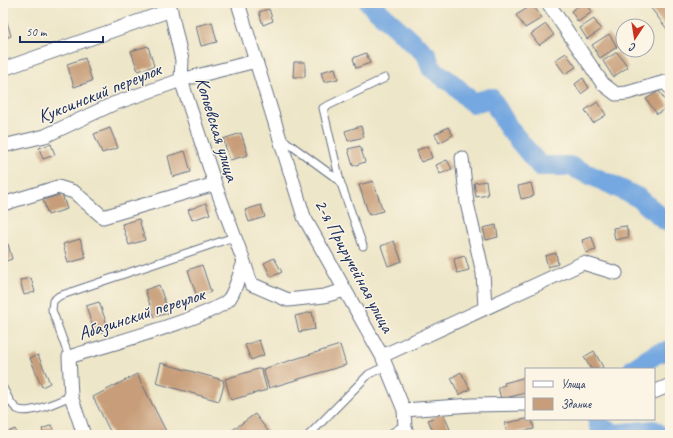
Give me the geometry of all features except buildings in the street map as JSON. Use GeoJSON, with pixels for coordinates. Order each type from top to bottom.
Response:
{"type":"FeatureCollection","features":[{"type":"Feature","properties":{"kind":"street","name":"2-я Приручейная улица"},"geometry":{"type":"LineString","coordinates":[[238,3],[304,217],[384,361],[404,410],[402,433]]}},
{"type":"Feature","properties":{"kind":"street"},"geometry":{"type":"LineString","coordinates":[[548,3],[603,84],[616,94],[627,93],[665,82],[670,88]]}},
{"type":"Feature","properties":{"kind":"street"},"geometry":{"type":"LineString","coordinates":[[3,69],[170,7]]}},
{"type":"Feature","properties":{"kind":"street","name":"Копьевская улица"},"geometry":{"type":"LineString","coordinates":[[170,7],[182,60],[181,80],[215,184],[244,262]]}},
{"type":"Feature","properties":{"kind":"street","name":"Куксинский переулок"},"geometry":{"type":"LineString","coordinates":[[3,146],[45,136],[113,104],[181,80],[256,61]]}},
{"type":"Feature","properties":{"kind":"street"},"geometry":{"type":"LineString","coordinates":[[462,158],[467,203],[483,273],[485,307]]}},
{"type":"Feature","properties":{"kind":"street"},"geometry":{"type":"LineString","coordinates":[[3,204],[58,187],[74,192],[102,217],[215,184]]}},
{"type":"Feature","properties":{"kind":"street"},"geometry":{"type":"LineString","coordinates":[[244,262],[251,284],[288,300],[324,296],[345,290]]}},
{"type":"Feature","properties":{"kind":"street","name":"Абазинский переулок"},"geometry":{"type":"LineString","coordinates":[[69,357],[197,316],[221,306],[230,299],[244,262]]}},
{"type":"Feature","properties":{"kind":"street"},"geometry":{"type":"LineString","coordinates":[[384,361],[485,307],[583,263],[616,273]]}},
{"type":"Feature","properties":{"kind":"street"},"geometry":{"type":"LineString","coordinates":[[69,357],[71,396],[84,435]]}},
{"type":"Feature","properties":{"kind":"street"},"geometry":{"type":"LineString","coordinates":[[655,392],[670,385]]}},
{"type":"Feature","properties":{"kind":"street"},"geometry":{"type":"LineString","coordinates":[[404,410],[472,405],[525,404]]}},
{"type":"Feature","properties":{"kind":"lane"},"geometry":{"type":"LineString","coordinates":[[363,246],[340,181],[323,108],[385,78]]}},
{"type":"Feature","properties":{"kind":"lane"},"geometry":{"type":"LineString","coordinates":[[280,136],[340,181]]}},
{"type":"Feature","properties":{"kind":"lane"},"geometry":{"type":"LineString","coordinates":[[69,357],[52,310],[54,301],[59,296],[234,237]]}},
{"type":"Feature","properties":{"kind":"lane"},"geometry":{"type":"LineString","coordinates":[[309,435],[369,374],[384,361]]}},
{"type":"Feature","properties":{"kind":"lane"},"geometry":{"type":"LineString","coordinates":[[3,388],[11,403],[23,411],[33,410],[71,396]]}},
{"type":"Feature","properties":{"kind":"waterway"},"geometry":{"type":"LineString","coordinates":[[369,3],[427,55],[431,68],[453,84],[473,103],[491,98],[510,130],[540,166],[570,166],[639,198],[664,220],[670,223]]}},
{"type":"Feature","properties":{"kind":"waterway"},"geometry":{"type":"LineString","coordinates":[[635,368],[656,354],[670,350]]}},
{"type":"Feature","properties":{"kind":"waterway"},"geometry":{"type":"LineString","coordinates":[[597,420],[599,426],[614,434],[654,430],[659,435]]}}]}
